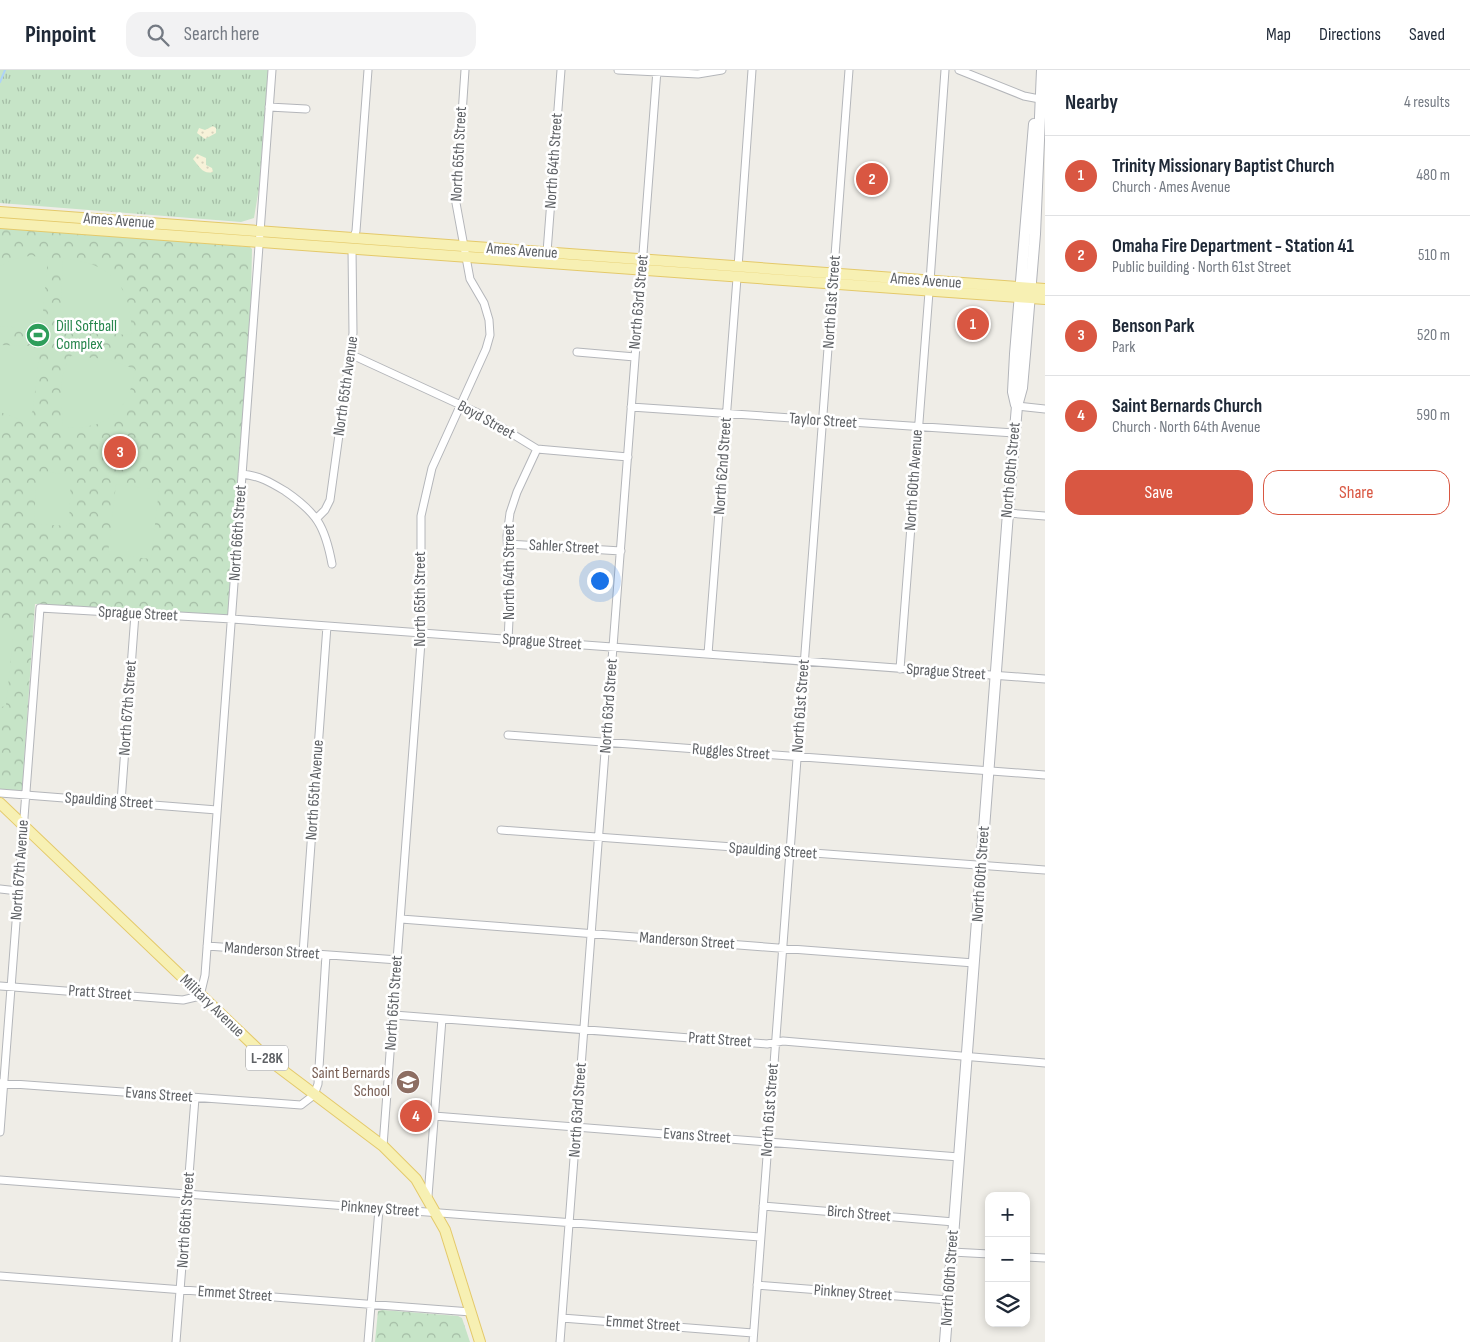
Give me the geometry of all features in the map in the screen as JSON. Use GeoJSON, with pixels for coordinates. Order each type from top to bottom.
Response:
{"type":"FeatureCollection","features":[{"type":"Feature","properties":{"kind":"main road","name":"North 60th Street"},"geometry":{"type":"LineString","coordinates":[[945,1342],[1016,406],[1013,380],[1038,175],[1042,70]]}},
{"type":"Feature","properties":{"kind":"main road","name":"Ames Avenue"},"geometry":{"type":"LineString","coordinates":[[0,212],[259,237]]}},
{"type":"Feature","properties":{"kind":"main road","name":"Ames Avenue"},"geometry":{"type":"LineString","coordinates":[[0,223],[353,244],[466,257],[642,271],[738,272]]}},
{"type":"Feature","properties":{"kind":"main road","name":"Ames Avenue"},"geometry":{"type":"LineString","coordinates":[[353,244],[464,246],[547,252],[643,260],[738,272],[1025,293],[1045,299]]}},
{"type":"Feature","properties":{"kind":"main road","name":"Ames Avenue"},"geometry":{"type":"LineString","coordinates":[[1025,293],[1045,290]]}},
{"type":"Feature","properties":{"kind":"main road","name":"Military Avenue"},"geometry":{"type":"LineString","coordinates":[[0,803],[269,1060],[383,1146],[412,1175],[428,1196],[437,1212],[453,1253],[480,1342]]}},
{"type":"Feature","properties":{"kind":"street","name":"North 66th Street"},"geometry":{"type":"LineString","coordinates":[[200,996],[205,975],[272,70]]}},
{"type":"Feature","properties":{"kind":"street","name":"North 65th Avenue"},"geometry":{"type":"LineString","coordinates":[[316,518],[325,510],[330,500],[350,354],[354,319],[353,244],[356,231],[368,70]]}},
{"type":"Feature","properties":{"kind":"street","name":"North 65th Street"},"geometry":{"type":"LineString","coordinates":[[383,1146],[422,633],[420,531],[423,499],[432,468],[486,349],[490,335],[488,314],[470,279],[455,196],[465,70]]}},
{"type":"Feature","properties":{"kind":"street","name":"North 64th Street"},"geometry":{"type":"LineString","coordinates":[[547,252],[561,70]]}},
{"type":"Feature","properties":{"kind":"street"},"geometry":{"type":"LineString","coordinates":[[618,70],[698,74],[722,70]]}},
{"type":"Feature","properties":{"kind":"street","name":"North 62nd Street"},"geometry":{"type":"LineString","coordinates":[[708,654],[752,70]]}},
{"type":"Feature","properties":{"kind":"street","name":"North 61st Street"},"geometry":{"type":"LineString","coordinates":[[753,1342],[849,70]]}},
{"type":"Feature","properties":{"kind":"street","name":"North 60th Avenue"},"geometry":{"type":"LineString","coordinates":[[900,669],[946,70]]}},
{"type":"Feature","properties":{"kind":"street"},"geometry":{"type":"LineString","coordinates":[[959,70],[1024,96],[1042,100]]}},
{"type":"Feature","properties":{"kind":"street","name":"North 63rd Street"},"geometry":{"type":"LineString","coordinates":[[560,1342],[657,71]]}},
{"type":"Feature","properties":{"kind":"street"},"geometry":{"type":"LineString","coordinates":[[269,107],[306,109]]}},
{"type":"Feature","properties":{"kind":"street"},"geometry":{"type":"LineString","coordinates":[[577,352],[635,357]]}},
{"type":"Feature","properties":{"kind":"street","name":"Boyd Street"},"geometry":{"type":"LineString","coordinates":[[350,354],[461,405],[537,449],[628,458]]}},
{"type":"Feature","properties":{"kind":"street"},"geometry":{"type":"LineString","coordinates":[[1016,406],[1045,410]]}},
{"type":"Feature","properties":{"kind":"street","name":"Taylor Street"},"geometry":{"type":"LineString","coordinates":[[632,407],[918,428],[1014,433]]}},
{"type":"Feature","properties":{"kind":"street","name":"North 64th Street"},"geometry":{"type":"LineString","coordinates":[[508,640],[510,600],[508,544],[512,505],[537,449]]}},
{"type":"Feature","properties":{"kind":"street"},"geometry":{"type":"LineString","coordinates":[[242,474],[256,475],[267,480],[307,506],[326,535],[332,564]]}},
{"type":"Feature","properties":{"kind":"street"},"geometry":{"type":"LineString","coordinates":[[1008,513],[1045,516]]}},
{"type":"Feature","properties":{"kind":"street","name":"Sahler Street"},"geometry":{"type":"LineString","coordinates":[[508,544],[621,551]]}},
{"type":"Feature","properties":{"kind":"street","name":"Sprague Street"},"geometry":{"type":"LineString","coordinates":[[40,608],[232,619],[1045,679]]}},
{"type":"Feature","properties":{"kind":"street","name":"North 67th Avenue"},"geometry":{"type":"LineString","coordinates":[[0,1132],[2,1083],[40,608]]}},
{"type":"Feature","properties":{"kind":"street","name":"North 67th Street"},"geometry":{"type":"LineString","coordinates":[[121,802],[135,614]]}},
{"type":"Feature","properties":{"kind":"street","name":"North 65th Avenue"},"geometry":{"type":"LineString","coordinates":[[303,953],[327,626]]}},
{"type":"Feature","properties":{"kind":"street","name":"Ruggles Street"},"geometry":{"type":"LineString","coordinates":[[508,735],[1045,775]]}},
{"type":"Feature","properties":{"kind":"street","name":"Spaulding Street"},"geometry":{"type":"LineString","coordinates":[[0,793],[217,810]]}},
{"type":"Feature","properties":{"kind":"street","name":"Spaulding Street"},"geometry":{"type":"LineString","coordinates":[[501,830],[1045,870]]}},
{"type":"Feature","properties":{"kind":"street"},"geometry":{"type":"LineString","coordinates":[[0,889],[18,891]]}},
{"type":"Feature","properties":{"kind":"street","name":"Manderson Street"},"geometry":{"type":"LineString","coordinates":[[401,919],[974,964]]}},
{"type":"Feature","properties":{"kind":"street","name":"Manderson Street"},"geometry":{"type":"LineString","coordinates":[[207,946],[398,960]]}},
{"type":"Feature","properties":{"kind":"street"},"geometry":{"type":"LineString","coordinates":[[314,1095],[320,1075],[326,955]]}},
{"type":"Feature","properties":{"kind":"street","name":"Pratt Street"},"geometry":{"type":"LineString","coordinates":[[0,986],[183,1000],[200,996]]}},
{"type":"Feature","properties":{"kind":"street","name":"Pratt Street"},"geometry":{"type":"LineString","coordinates":[[394,1016],[767,1044],[792,1042],[1045,1063]]}},
{"type":"Feature","properties":{"kind":"street"},"geometry":{"type":"LineString","coordinates":[[428,1196],[442,1019]]}},
{"type":"Feature","properties":{"kind":"street","name":"Evans Street"},"geometry":{"type":"LineString","coordinates":[[2,1083],[294,1106],[301,1105],[314,1095]]}},
{"type":"Feature","properties":{"kind":"street","name":"North 66th Street"},"geometry":{"type":"LineString","coordinates":[[176,1342],[195,1098]]}},
{"type":"Feature","properties":{"kind":"street","name":"Evans Street"},"geometry":{"type":"LineString","coordinates":[[434,1116],[959,1157]]}},
{"type":"Feature","properties":{"kind":"street","name":"Pinkney Street"},"geometry":{"type":"LineString","coordinates":[[0,1180],[760,1238]]}},
{"type":"Feature","properties":{"kind":"street","name":"Birch Street"},"geometry":{"type":"LineString","coordinates":[[763,1206],[954,1222]]}},
{"type":"Feature","properties":{"kind":"street"},"geometry":{"type":"LineString","coordinates":[[368,1342],[379,1209]]}},
{"type":"Feature","properties":{"kind":"street"},"geometry":{"type":"LineString","coordinates":[[952,1252],[985,1254]]}},
{"type":"Feature","properties":{"kind":"street"},"geometry":{"type":"LineString","coordinates":[[1030,1257],[1045,1258]]}},
{"type":"Feature","properties":{"kind":"street","name":"Emmet Street"},"geometry":{"type":"LineString","coordinates":[[0,1276],[471,1312]]}},
{"type":"Feature","properties":{"kind":"street","name":"Pinkney Street"},"geometry":{"type":"LineString","coordinates":[[757,1285],[948,1300]]}},
{"type":"Feature","properties":{"kind":"street","name":"Emmet Street"},"geometry":{"type":"LineString","coordinates":[[562,1318],[753,1333]]}},
{"type":"Feature","properties":{"kind":"green space"},"geometry":{"type":"Polygon","coordinates":[[[0,70],[268,70],[259,188],[254,218],[241,222],[0,203],[0,70]]]}},
{"type":"Feature","properties":{"kind":"green space"},"geometry":{"type":"Polygon","coordinates":[[[0,227],[250,247],[252,249],[251,300],[228,616],[35,604],[22,791],[0,789],[0,227]]]}},
{"type":"Feature","properties":{"kind":"green space"},"geometry":{"type":"Polygon","coordinates":[[[29,256],[48,257],[42,323],[35,329],[0,326],[0,266],[10,260],[29,256]]]}},
{"type":"Feature","properties":{"kind":"green space"},"geometry":{"type":"Polygon","coordinates":[[[63,258],[95,266],[107,272],[116,280],[123,290],[128,303],[132,335],[69,332],[60,324],[63,258]]]}},
{"type":"Feature","properties":{"kind":"green space"},"geometry":{"type":"Polygon","coordinates":[[[0,345],[31,346],[39,354],[33,410],[27,422],[0,412],[0,345]]]}},
{"type":"Feature","properties":{"kind":"green space"},"geometry":{"type":"Polygon","coordinates":[[[71,356],[106,359],[135,369],[132,384],[121,408],[103,422],[92,426],[63,428],[62,381],[71,356]]]}},
{"type":"Feature","properties":{"kind":"green space"},"geometry":{"type":"Polygon","coordinates":[[[37,472],[71,474],[69,526],[34,524],[37,472]]]}},
{"type":"Feature","properties":{"kind":"green space"},"geometry":{"type":"Polygon","coordinates":[[[116,484],[159,490],[151,559],[108,554],[116,484]]]}},
{"type":"Feature","properties":{"kind":"green space"},"geometry":{"type":"Polygon","coordinates":[[[0,626],[13,639],[6,705],[0,708],[0,626]]]}},
{"type":"Feature","properties":{"kind":"green space"},"geometry":{"type":"Polygon","coordinates":[[[378,1311],[458,1316],[462,1318],[470,1342],[375,1342],[378,1311]]]}},
{"type":"Feature","properties":{"kind":"sand"},"geometry":{"type":"Polygon","coordinates":[[[213,126],[216,128],[216,133],[205,139],[197,133],[199,128],[205,130],[213,126]]]}},
{"type":"Feature","properties":{"kind":"sand"},"geometry":{"type":"Polygon","coordinates":[[[197,154],[206,158],[206,165],[212,168],[213,172],[206,172],[199,167],[193,159],[197,154]]]}},
{"type":"Feature","properties":{"kind":"waterway"},"geometry":{"type":"LineString","coordinates":[[0,82],[5,70]]}},
{"type":"Feature","properties":{"kind":"place","name":"Omaha Fire Department - Station 41"},"geometry":{"type":"Point","coordinates":[872,179]}},
{"type":"Feature","properties":{"kind":"place","name":"Trinity Missionary Baptist Church"},"geometry":{"type":"Point","coordinates":[973,324]}},
{"type":"Feature","properties":{"kind":"place","name":"Dill Softball Complex"},"geometry":{"type":"Point","coordinates":[38,335]}},
{"type":"Feature","properties":{"kind":"place","name":"Benson Park"},"geometry":{"type":"Point","coordinates":[120,452]}},
{"type":"Feature","properties":{"kind":"place","name":"Saint Bernards School"},"geometry":{"type":"Point","coordinates":[408,1082]}},
{"type":"Feature","properties":{"kind":"place","name":"Saint Bernards Church"},"geometry":{"type":"Point","coordinates":[416,1116]}}]}
